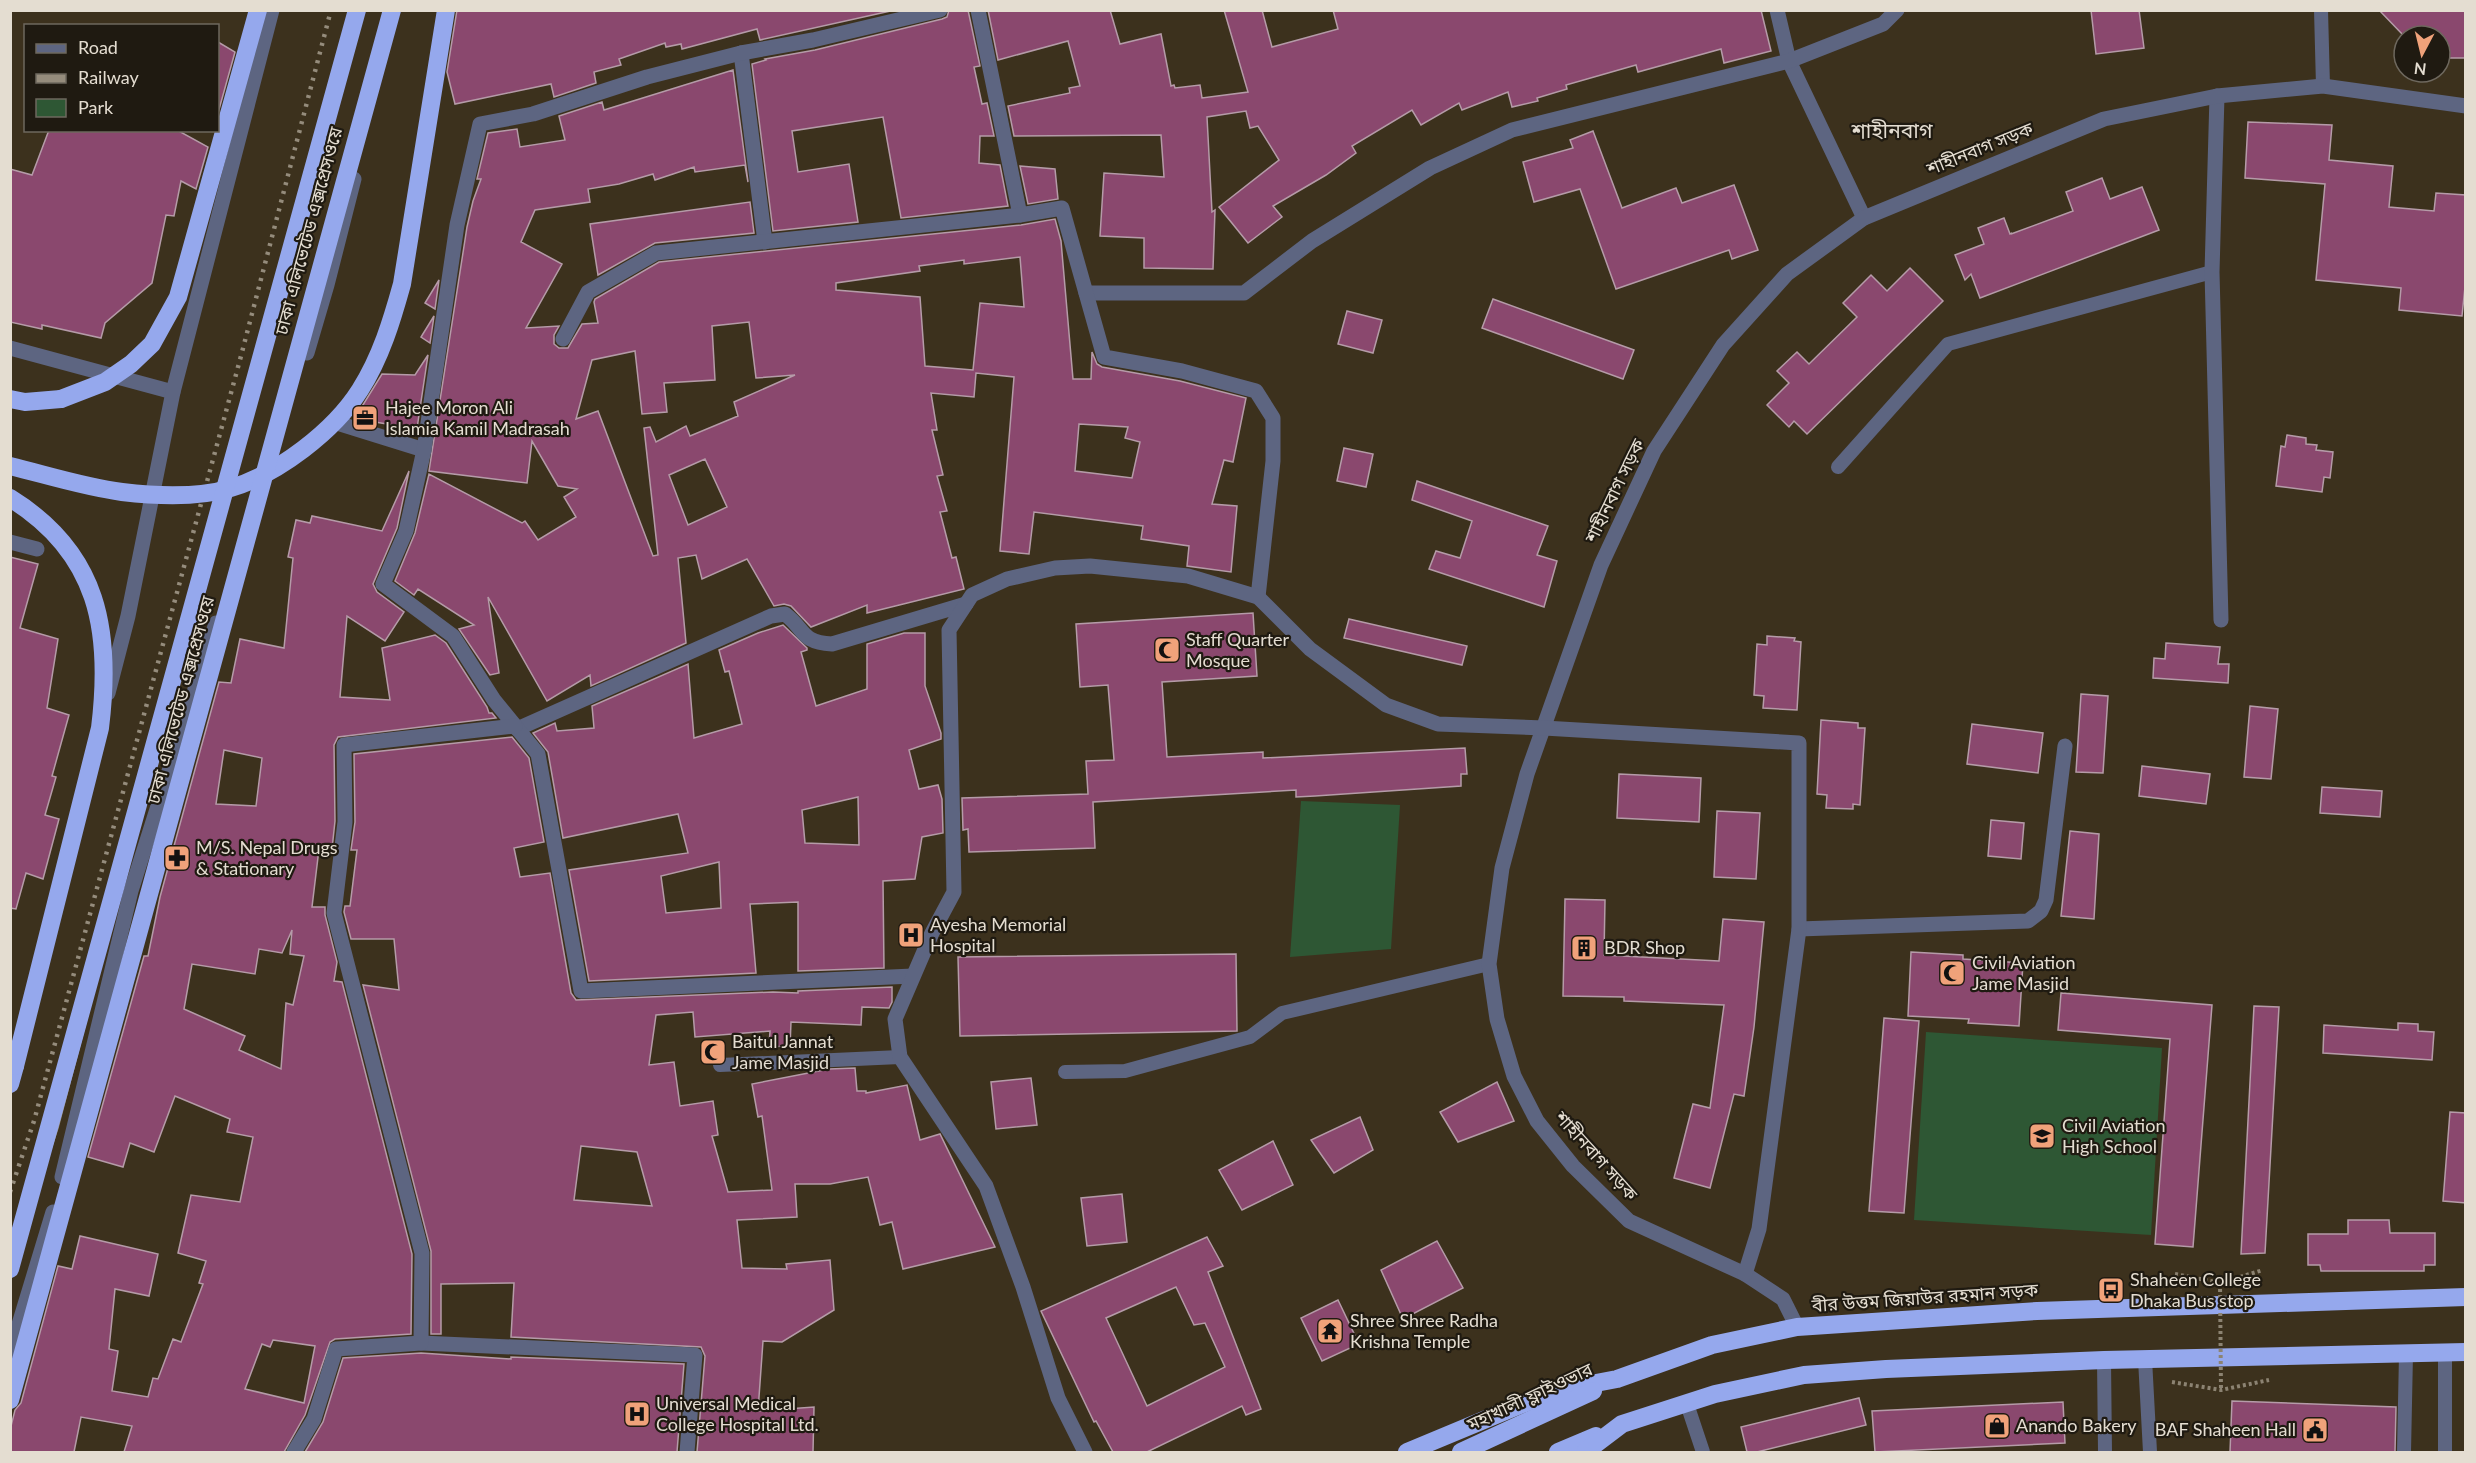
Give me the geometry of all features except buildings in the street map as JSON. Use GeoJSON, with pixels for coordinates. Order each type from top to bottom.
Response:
{"type":"FeatureCollection","features":[{"type":"Feature","properties":{"kind":"highway"},"geometry":{"type":"LineString","coordinates":[[10,399],[25,402],[61,399],[105,382],[131,364],[152,344],[178,297],[258,10]]}},
{"type":"Feature","properties":{"kind":"highway","name":"ঢাকা এলিভেটেড এক্সপ্রেসওয়ে"},"geometry":{"type":"LineString","coordinates":[[10,1269],[357,10]]}},
{"type":"Feature","properties":{"kind":"highway","name":"ঢাকা এলিভেটেড এক্সপ্রেসওয়ে"},"geometry":{"type":"LineString","coordinates":[[10,1400],[392,10]]}},
{"type":"Feature","properties":{"kind":"highway"},"geometry":{"type":"LineString","coordinates":[[10,466],[122,492],[163,494],[231,488],[261,476],[295,455],[342,413],[360,390],[376,361],[390,326],[402,284],[446,10]]}},
{"type":"Feature","properties":{"kind":"highway"},"geometry":{"type":"LineString","coordinates":[[10,498],[36,515],[71,552],[87,580],[95,603],[105,655],[105,692],[100,728],[10,1083]]}},
{"type":"Feature","properties":{"kind":"highway","name":"বীর উত্তম জিয়াউর রহমান সড়ক"},"geometry":{"type":"LineString","coordinates":[[1407,1452],[1554,1391],[1617,1379],[1712,1345],[1797,1327],[2037,1311],[2466,1297]]}},
{"type":"Feature","properties":{"kind":"highway"},"geometry":{"type":"LineString","coordinates":[[1558,1452],[1622,1424],[1715,1394],[1804,1375],[1886,1369],[2104,1360],[2466,1352]]}},
{"type":"Feature","properties":{"kind":"highway","name":"মহাখালী ফ্লাইওভার"},"geometry":{"type":"LineString","coordinates":[[1461,1452],[1617,1379]]}},
{"type":"Feature","properties":{"kind":"highway"},"geometry":{"type":"LineString","coordinates":[[1585,1452],[1622,1424]]}},
{"type":"Feature","properties":{"kind":"street"},"geometry":{"type":"LineString","coordinates":[[10,1062],[128,616],[173,392],[272,10]]}},
{"type":"Feature","properties":{"kind":"street"},"geometry":{"type":"LineString","coordinates":[[10,1354],[60,1187],[131,891],[204,655],[279,443],[324,296],[398,10]]}},
{"type":"Feature","properties":{"kind":"street"},"geometry":{"type":"LineString","coordinates":[[978,10],[1020,215]]}},
{"type":"Feature","properties":{"kind":"street"},"geometry":{"type":"LineString","coordinates":[[1777,10],[1789,62],[1864,218]]}},
{"type":"Feature","properties":{"kind":"street"},"geometry":{"type":"LineString","coordinates":[[1086,292],[1244,293],[1312,241],[1430,168],[1512,130],[1789,62],[1883,24],[1897,10]]}},
{"type":"Feature","properties":{"kind":"street"},"geometry":{"type":"LineString","coordinates":[[913,976],[581,991],[537,754],[494,700],[453,636],[383,584],[406,531],[424,450],[457,225],[480,124],[533,114],[647,77],[741,53],[813,40],[939,11]]}},
{"type":"Feature","properties":{"kind":"street"},"geometry":{"type":"LineString","coordinates":[[741,53],[765,242]]}},
{"type":"Feature","properties":{"kind":"street","name":"শাহীনবাগ সড়ক"},"geometry":{"type":"LineString","coordinates":[[1797,1327],[1783,1299],[1745,1274],[1629,1221],[1573,1166],[1537,1121],[1514,1076],[1497,1019],[1489,964],[1502,868],[1527,774],[1601,566],[1654,451],[1723,345],[1786,274],[1864,218],[2104,119],[2217,96],[2323,86],[2466,106]]}},
{"type":"Feature","properties":{"kind":"street"},"geometry":{"type":"LineString","coordinates":[[2217,96],[2212,272],[2221,620]]}},
{"type":"Feature","properties":{"kind":"street"},"geometry":{"type":"LineString","coordinates":[[563,339],[588,292],[656,253],[1020,215],[1062,208],[1104,357],[1182,370],[1256,391],[1273,418],[1273,461],[1258,597]]}},
{"type":"Feature","properties":{"kind":"street"},"geometry":{"type":"LineString","coordinates":[[10,348],[173,392]]}},
{"type":"Feature","properties":{"kind":"street"},"geometry":{"type":"LineString","coordinates":[[334,422],[424,450]]}},
{"type":"Feature","properties":{"kind":"street"},"geometry":{"type":"LineString","coordinates":[[10,542],[37,549]]}},
{"type":"Feature","properties":{"kind":"street"},"geometry":{"type":"LineString","coordinates":[[1086,1452],[1058,1398],[1023,1287],[986,1186],[900,1057],[895,1019],[932,933],[954,892],[949,630],[972,595],[1007,579],[1055,568],[1090,566],[1188,576],[1258,597],[1310,649],[1386,705],[1438,724],[1799,743],[1798,929],[1759,1229],[1745,1274]]}},
{"type":"Feature","properties":{"kind":"street"},"geometry":{"type":"LineString","coordinates":[[421,1343],[422,1252],[334,913],[345,822],[344,745],[516,727],[771,616],[785,614],[797,623],[801,634],[816,643],[831,644],[966,604]]}},
{"type":"Feature","properties":{"kind":"street"},"geometry":{"type":"LineString","coordinates":[[1798,929],[2028,921],[2041,911],[2046,900],[2065,746]]}},
{"type":"Feature","properties":{"kind":"street"},"geometry":{"type":"LineString","coordinates":[[294,1452],[314,1419],[336,1349],[421,1343],[695,1355],[687,1452]]}},
{"type":"Feature","properties":{"kind":"lane"},"geometry":{"type":"LineString","coordinates":[[2321,10],[2323,86]]}},
{"type":"Feature","properties":{"kind":"lane"},"geometry":{"type":"LineString","coordinates":[[1838,467],[1948,344],[2212,272]]}},
{"type":"Feature","properties":{"kind":"lane"},"geometry":{"type":"LineString","coordinates":[[1065,1072],[1125,1071],[1250,1037],[1282,1012],[1489,964]]}},
{"type":"Feature","properties":{"kind":"lane"},"geometry":{"type":"LineString","coordinates":[[720,1065],[900,1057]]}},
{"type":"Feature","properties":{"kind":"lane"},"geometry":{"type":"LineString","coordinates":[[2445,1352],[2445,1452]]}},
{"type":"Feature","properties":{"kind":"lane"},"geometry":{"type":"LineString","coordinates":[[2404,1452],[2406,1354]]}},
{"type":"Feature","properties":{"kind":"lane"},"geometry":{"type":"LineString","coordinates":[[2145,1359],[2150,1452]]}},
{"type":"Feature","properties":{"kind":"lane"},"geometry":{"type":"LineString","coordinates":[[2104,1360],[2105,1452]]}},
{"type":"Feature","properties":{"kind":"lane"},"geometry":{"type":"LineString","coordinates":[[1687,1404],[1703,1452]]}},
{"type":"Feature","properties":{"kind":"path"},"geometry":{"type":"LineString","coordinates":[[2175,1274],[2220,1283],[2263,1270]]}},
{"type":"Feature","properties":{"kind":"path"},"geometry":{"type":"LineString","coordinates":[[2220,1283],[2220,1390]]}},
{"type":"Feature","properties":{"kind":"path"},"geometry":{"type":"LineString","coordinates":[[2172,1382],[2220,1390],[2270,1380]]}},
{"type":"Feature","properties":{"kind":"green space"},"geometry":{"type":"Polygon","coordinates":[[[1301,801],[1400,805],[1391,949],[1290,957],[1301,801]]]}},
{"type":"Feature","properties":{"kind":"green space"},"geometry":{"type":"Polygon","coordinates":[[[1926,1032],[2162,1048],[2151,1235],[1914,1220],[1926,1032]]]}},
{"type":"Feature","properties":{"kind":"tram line"},"geometry":{"type":"LineString","coordinates":[[10,1271],[58,1128],[261,359],[357,10]]}},
{"type":"Feature","properties":{"kind":"railway"},"geometry":{"type":"LineString","coordinates":[[10,1192],[34,1121],[241,356],[331,10]]}},
{"type":"Feature","properties":{"kind":"place","name":"Hajee Moron Ali Islamia Kamil Madrasah"},"geometry":{"type":"Point","coordinates":[365,418]}},
{"type":"Feature","properties":{"kind":"place","name":"Staff Quarter Mosque"},"geometry":{"type":"Point","coordinates":[1167,650]}},
{"type":"Feature","properties":{"kind":"place","name":"M/S. Nepal Drugs & Stationary"},"geometry":{"type":"Point","coordinates":[177,858]}},
{"type":"Feature","properties":{"kind":"place","name":"Ayesha Memorial Hospital"},"geometry":{"type":"Point","coordinates":[911,935]}},
{"type":"Feature","properties":{"kind":"place","name":"BDR Shop"},"geometry":{"type":"Point","coordinates":[1584,948]}},
{"type":"Feature","properties":{"kind":"place","name":"Civil Aviation Jame Masjid"},"geometry":{"type":"Point","coordinates":[1952,973]}},
{"type":"Feature","properties":{"kind":"place","name":"Baitul Jannat Jame Masjid"},"geometry":{"type":"Point","coordinates":[713,1052]}},
{"type":"Feature","properties":{"kind":"place","name":"Civil Aviation High School"},"geometry":{"type":"Point","coordinates":[2042,1136]}},
{"type":"Feature","properties":{"kind":"place","name":"Shaheen College Dhaka Bus stop"},"geometry":{"type":"Point","coordinates":[2111,1290]}},
{"type":"Feature","properties":{"kind":"place","name":"Shree Shree Radha Krishna Temple"},"geometry":{"type":"Point","coordinates":[1330,1331]}},
{"type":"Feature","properties":{"kind":"place","name":"Universal Medical College Hospital Ltd."},"geometry":{"type":"Point","coordinates":[637,1414]}},
{"type":"Feature","properties":{"kind":"place","name":"Anando Bakery"},"geometry":{"type":"Point","coordinates":[1997,1426]}},
{"type":"Feature","properties":{"kind":"place","name":"BAF Shaheen Hall"},"geometry":{"type":"Point","coordinates":[2315,1430]}},
{"type":"Feature","properties":{"kind":"district","name":"শাহীনবাগ"},"geometry":{"type":"Point","coordinates":[1892,131]}}]}
